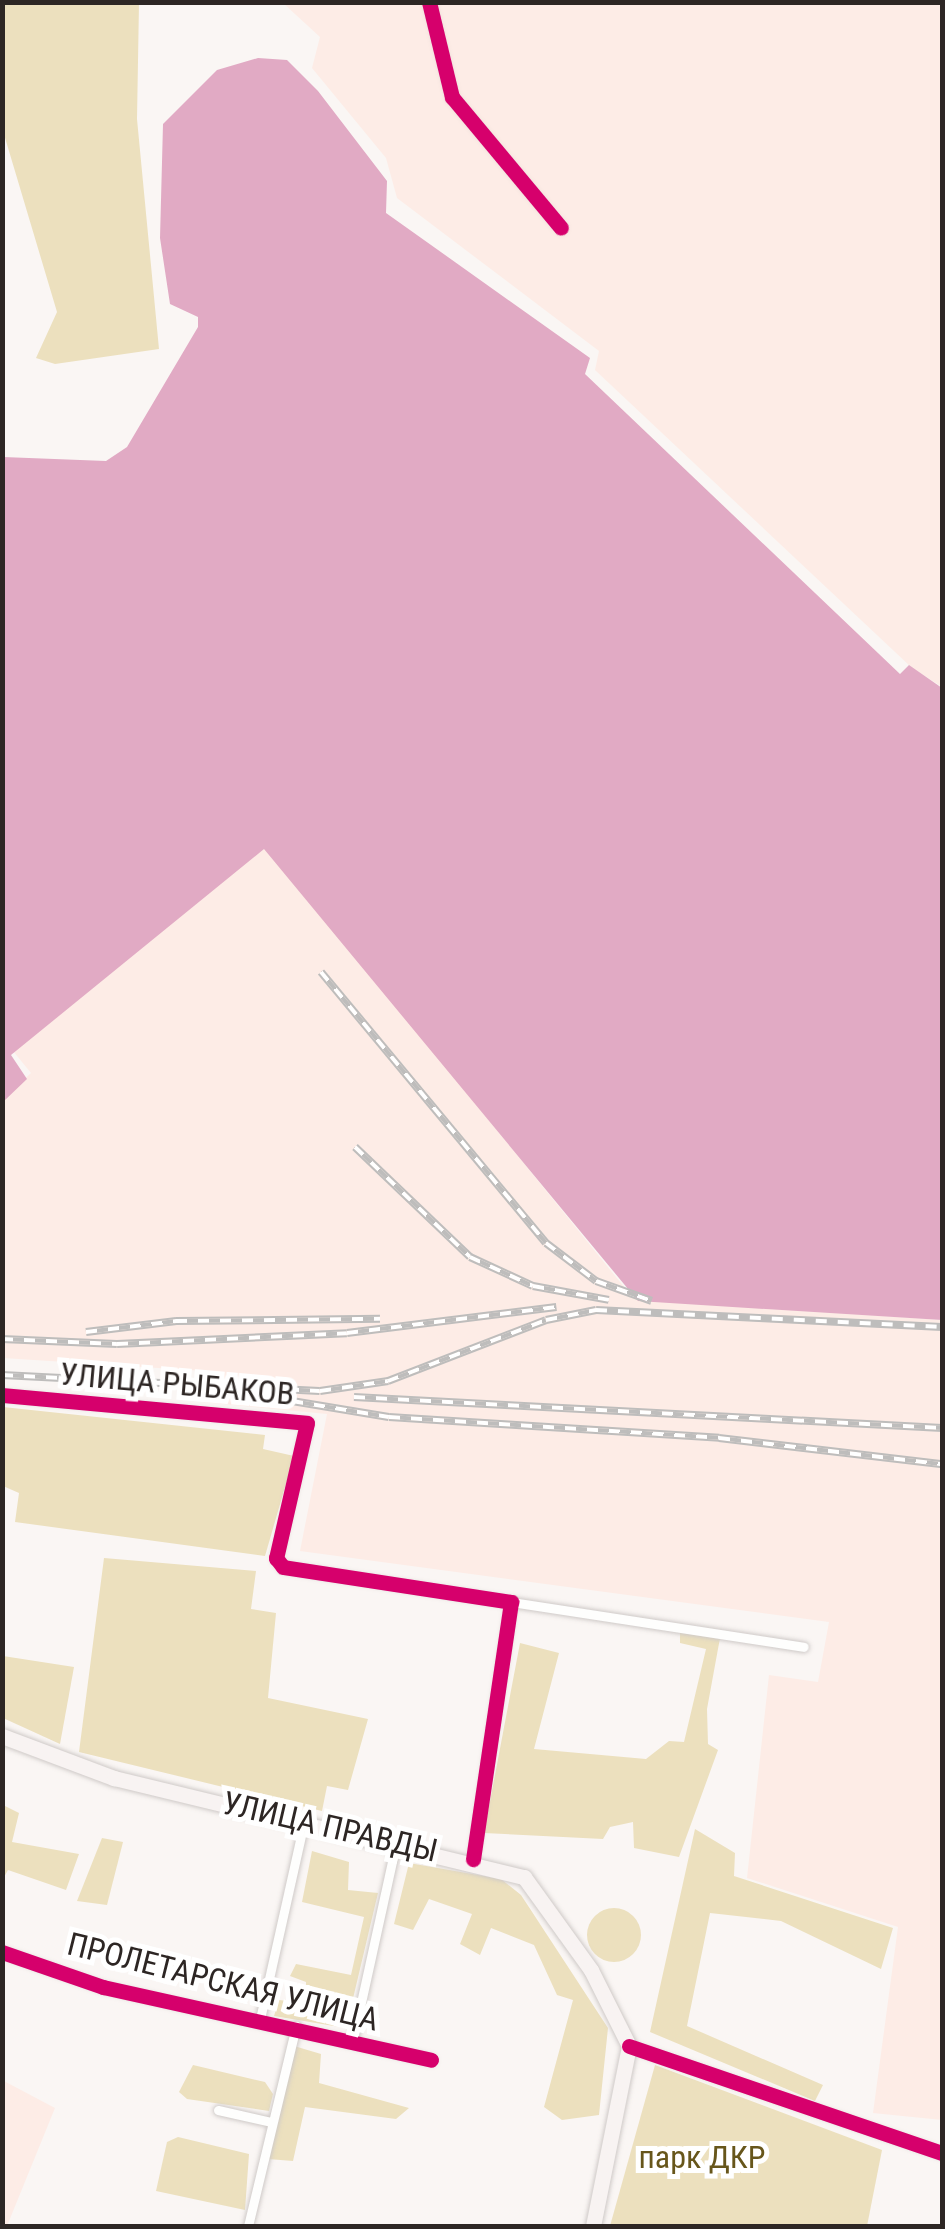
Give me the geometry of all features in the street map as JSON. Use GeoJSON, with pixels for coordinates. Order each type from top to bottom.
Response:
{"type":"FeatureCollection","features":[{"type":"Feature","properties":{"kind":"main road","name":"УЛИЦА ПРАВДЫ"},"geometry":{"type":"LineString","coordinates":[[2,1736],[114,1778],[508,1868],[534,1887],[591,1970],[630,2046]]}},
{"type":"Feature","properties":{"kind":"main road"},"geometry":{"type":"LineString","coordinates":[[592,2226],[630,2046]]}},
{"type":"Feature","properties":{"kind":"street"},"geometry":{"type":"LineString","coordinates":[[428,2],[452,97],[560,228]]}},
{"type":"Feature","properties":{"kind":"street","name":"УЛИЦА РЫБАКОВ"},"geometry":{"type":"LineString","coordinates":[[2,1396],[307,1424],[276,1558],[283,1567],[510,1602]]}},
{"type":"Feature","properties":{"kind":"street"},"geometry":{"type":"LineString","coordinates":[[473,1859],[510,1602],[804,1647]]}},
{"type":"Feature","properties":{"kind":"street"},"geometry":{"type":"LineString","coordinates":[[260,2018],[304,1822]]}},
{"type":"Feature","properties":{"kind":"street"},"geometry":{"type":"LineString","coordinates":[[353,2039],[396,1843]]}},
{"type":"Feature","properties":{"kind":"street","name":"ПРОЛЕТАРСКАЯ УЛИЦА"},"geometry":{"type":"LineString","coordinates":[[2,1952],[103,1987],[296,2026],[431,2060]]}},
{"type":"Feature","properties":{"kind":"street"},"geometry":{"type":"LineString","coordinates":[[248,2226],[296,2026]]}},
{"type":"Feature","properties":{"kind":"street"},"geometry":{"type":"LineString","coordinates":[[630,2046],[672,2054],[942,2153]]}},
{"type":"Feature","properties":{"kind":"street"},"geometry":{"type":"LineString","coordinates":[[218,2110],[272,2122]]}},
{"type":"Feature","properties":{"kind":"shaded area"},"geometry":{"type":"Polygon","coordinates":[[[283,3],[942,3],[942,687],[911,667],[595,370],[599,351],[397,198],[386,158],[312,68],[320,37],[283,3]]]}},
{"type":"Feature","properties":{"kind":"shaded area"},"geometry":{"type":"Polygon","coordinates":[[[258,58],[287,60],[318,91],[387,181],[386,213],[590,358],[585,374],[900,674],[909,665],[942,688],[942,1320],[638,1301],[264,849],[11,1055],[27,1079],[3,1102],[3,457],[106,461],[127,447],[198,327],[198,317],[170,304],[160,238],[163,124],[217,70],[258,58]]]}},
{"type":"Feature","properties":{"kind":"shaded area"},"geometry":{"type":"Polygon","coordinates":[[[265,844],[633,1298],[942,1320],[942,2120],[873,2113],[898,1927],[747,1878],[769,1675],[818,1682],[829,1622],[300,1551],[327,1414],[203,1402],[205,1371],[3,1358],[3,1099],[31,1073],[13,1051],[265,844]]]}},
{"type":"Feature","properties":{"kind":"shaded area"},"geometry":{"type":"Polygon","coordinates":[[[2,2080],[55,2108],[7,2226],[2,2226],[2,2080]]]}},
{"type":"Feature","properties":{"kind":"green space"},"geometry":{"type":"Polygon","coordinates":[[[2,3],[139,3],[137,119],[159,349],[55,364],[36,358],[57,312],[3,131],[2,3]]]}},
{"type":"Feature","properties":{"kind":"green space"},"geometry":{"type":"Polygon","coordinates":[[[3,1407],[265,1435],[263,1449],[294,1456],[265,1556],[15,1522],[19,1493],[3,1486],[3,1407]]]}},
{"type":"Feature","properties":{"kind":"green space"},"geometry":{"type":"Polygon","coordinates":[[[104,1558],[256,1571],[251,1609],[276,1613],[268,1698],[368,1719],[348,1790],[327,1786],[322,1811],[79,1752],[104,1558]]]}},
{"type":"Feature","properties":{"kind":"green space"},"geometry":{"type":"Polygon","coordinates":[[[680,1632],[720,1638],[707,1709],[708,1744],[718,1750],[679,1857],[634,1848],[633,1822],[610,1827],[603,1839],[484,1833],[520,1643],[559,1653],[534,1749],[646,1759],[669,1741],[684,1742],[706,1649],[680,1643],[680,1632]]]}},
{"type":"Feature","properties":{"kind":"green space"},"geometry":{"type":"Polygon","coordinates":[[[3,1656],[74,1667],[60,1744],[3,1718],[3,1656]]]}},
{"type":"Feature","properties":{"kind":"green space"},"geometry":{"type":"Polygon","coordinates":[[[3,1805],[19,1813],[12,1842],[79,1854],[66,1890],[8,1870],[3,1879],[3,1805]]]}},
{"type":"Feature","properties":{"kind":"green space"},"geometry":{"type":"Polygon","coordinates":[[[695,1829],[735,1853],[734,1876],[893,1928],[881,1969],[781,1921],[710,1913],[687,2026],[823,2085],[815,2101],[650,2032],[695,1829]]]}},
{"type":"Feature","properties":{"kind":"green space"},"geometry":{"type":"Polygon","coordinates":[[[102,1838],[123,1842],[107,1905],[77,1901],[102,1838]]]}},
{"type":"Feature","properties":{"kind":"green space"},"geometry":{"type":"Polygon","coordinates":[[[312,1851],[349,1862],[348,1890],[378,1893],[346,2028],[274,2016],[279,2000],[306,2003],[306,1982],[290,1976],[296,1964],[351,1975],[364,1917],[302,1902],[312,1851]]]}},
{"type":"Feature","properties":{"kind":"green space"},"geometry":{"type":"Polygon","coordinates":[[[409,1863],[501,1879],[521,1895],[608,2028],[599,2115],[562,2120],[544,2107],[573,2000],[557,1995],[534,1945],[491,1928],[480,1955],[460,1944],[472,1914],[429,1899],[413,1930],[394,1924],[409,1863]]]}},
{"type":"Feature","properties":{"kind":"green space"},"geometry":{"type":"Polygon","coordinates":[[[614,1908],[633,1916],[641,1935],[633,1954],[614,1962],[595,1954],[587,1935],[595,1916],[614,1908]]]}},
{"type":"Feature","properties":{"kind":"green space"},"geometry":{"type":"Polygon","coordinates":[[[294,2046],[321,2054],[319,2083],[409,2108],[396,2119],[305,2107],[293,2161],[268,2159],[294,2046]]]}},
{"type":"Feature","properties":{"kind":"green space"},"geometry":{"type":"Polygon","coordinates":[[[193,2065],[265,2082],[273,2094],[269,2111],[187,2099],[179,2092],[193,2065]]]}},
{"type":"Feature","properties":{"kind":"green space","name":"парк ДКР"},"geometry":{"type":"Polygon","coordinates":[[[655,2065],[882,2150],[867,2226],[610,2226],[655,2065]]]}},
{"type":"Feature","properties":{"kind":"green space"},"geometry":{"type":"Polygon","coordinates":[[[178,2137],[249,2154],[245,2210],[156,2191],[167,2142],[178,2137]]]}},
{"type":"Feature","properties":{"kind":"railway"},"geometry":{"type":"LineString","coordinates":[[321,972],[546,1243],[596,1281],[652,1301]]}},
{"type":"Feature","properties":{"kind":"railway"},"geometry":{"type":"LineString","coordinates":[[355,1147],[470,1257],[533,1286],[609,1300]]}},
{"type":"Feature","properties":{"kind":"railway"},"geometry":{"type":"LineString","coordinates":[[2,1339],[117,1344],[347,1333],[556,1307]]}},
{"type":"Feature","properties":{"kind":"railway"},"geometry":{"type":"LineString","coordinates":[[2,1375],[320,1391],[388,1381],[546,1320],[596,1310],[942,1327]]}},
{"type":"Feature","properties":{"kind":"railway"},"geometry":{"type":"LineString","coordinates":[[86,1332],[176,1321],[380,1319]]}},
{"type":"Feature","properties":{"kind":"railway"},"geometry":{"type":"LineString","coordinates":[[354,1397],[942,1428]]}},
{"type":"Feature","properties":{"kind":"railway"},"geometry":{"type":"LineString","coordinates":[[292,1401],[389,1417],[719,1438],[942,1464]]}},
{"type":"Feature","properties":{"kind":"cycle path"},"geometry":{"type":"LineString","coordinates":[[429,2],[452,97],[561,228]]}},
{"type":"Feature","properties":{"kind":"cycle path"},"geometry":{"type":"LineString","coordinates":[[2,1395],[307,1423],[276,1558],[283,1567],[511,1602],[473,1859]]}},
{"type":"Feature","properties":{"kind":"cycle path"},"geometry":{"type":"LineString","coordinates":[[2,1952],[103,1987],[431,2060]]}},
{"type":"Feature","properties":{"kind":"cycle path"},"geometry":{"type":"LineString","coordinates":[[629,2046],[942,2153]]}}]}
